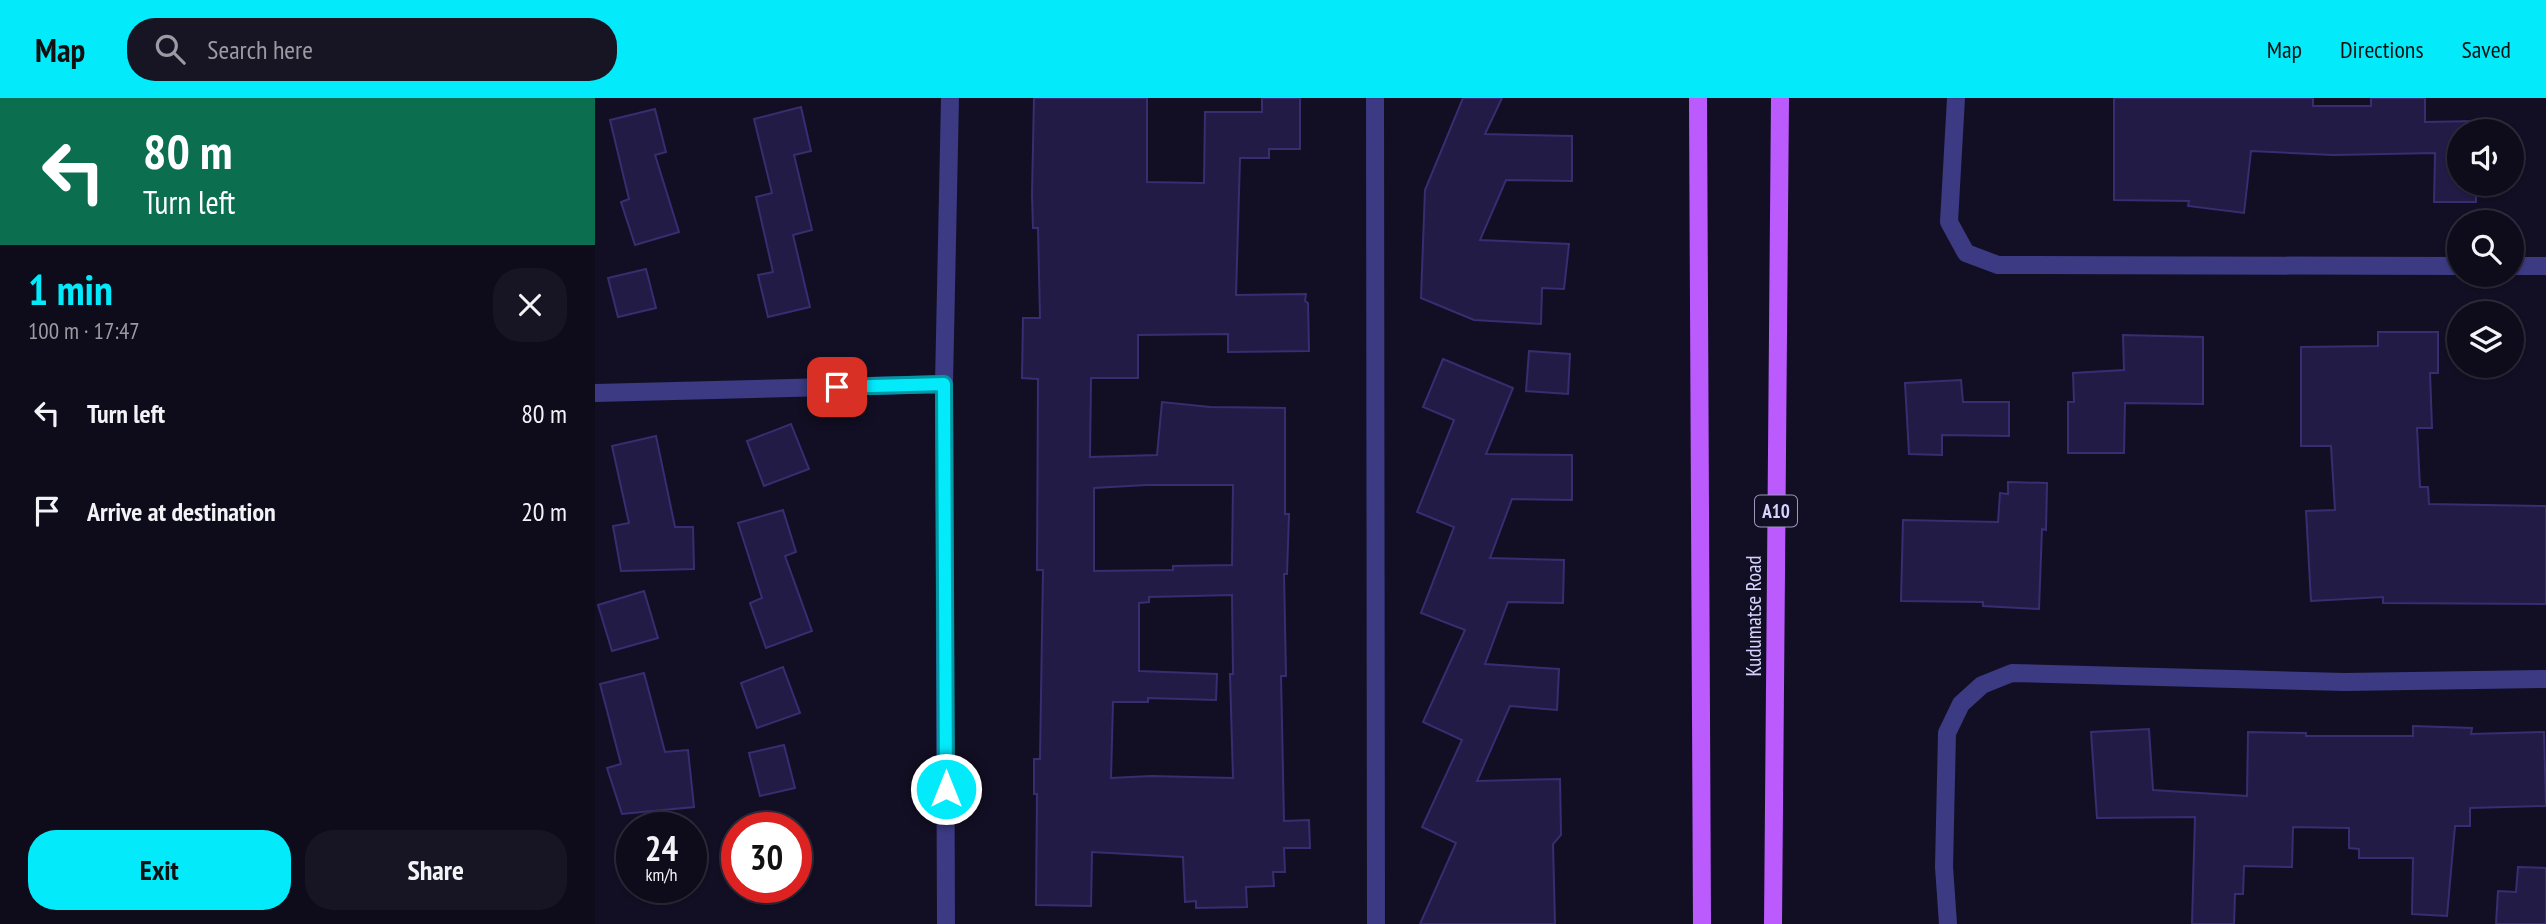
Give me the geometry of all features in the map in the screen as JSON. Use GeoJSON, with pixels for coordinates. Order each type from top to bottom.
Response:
{"type":"FeatureCollection","features":[{"type":"Feature","properties":{"kind":"main road"},"geometry":{"type":"LineString","coordinates":[[1698,98],[1703,924]]}},
{"type":"Feature","properties":{"kind":"main road","name":"Kudumatse Road"},"geometry":{"type":"LineString","coordinates":[[1773,924],[1780,98]]}},
{"type":"Feature","properties":{"kind":"street"},"geometry":{"type":"LineString","coordinates":[[946,924],[944,384],[950,98]]}},
{"type":"Feature","properties":{"kind":"street"},"geometry":{"type":"LineString","coordinates":[[1375,98],[1376,924]]}},
{"type":"Feature","properties":{"kind":"street"},"geometry":{"type":"LineString","coordinates":[[1956,98],[1949,222],[1966,253],[1998,265],[2447,266]]}},
{"type":"Feature","properties":{"kind":"street"},"geometry":{"type":"LineString","coordinates":[[2524,266],[2546,266]]}},
{"type":"Feature","properties":{"kind":"street"},"geometry":{"type":"LineString","coordinates":[[595,393],[944,384]]}},
{"type":"Feature","properties":{"kind":"street"},"geometry":{"type":"LineString","coordinates":[[1948,924],[1944,867],[1947,733],[1961,704],[1982,685],[2012,673],[2345,682],[2546,679]]}},
{"type":"Feature","properties":{"kind":"building"},"geometry":{"type":"Polygon","coordinates":[[[1034,98],[1147,98],[1147,182],[1204,183],[1205,112],[1262,112],[1262,98],[1300,98],[1300,149],[1269,149],[1269,158],[1240,158],[1236,295],[1306,294],[1309,351],[1228,352],[1228,334],[1138,335],[1138,378],[1091,378],[1090,457],[1157,455],[1162,402],[1210,407],[1285,408],[1285,514],[1289,514],[1287,574],[1284,574],[1286,676],[1281,676],[1284,821],[1309,820],[1310,848],[1284,848],[1285,872],[1273,872],[1274,886],[1246,887],[1247,907],[1196,908],[1196,901],[1185,902],[1183,857],[1092,852],[1091,906],[1036,905],[1037,794],[1034,794],[1034,759],[1040,759],[1043,570],[1037,570],[1038,379],[1022,378],[1023,318],[1040,318],[1038,228],[1033,228],[1034,98]],[[1233,485],[1094,488],[1094,571],[1173,570],[1173,566],[1232,565],[1233,485]],[[1232,595],[1149,597],[1149,602],[1139,603],[1139,671],[1217,674],[1216,700],[1148,698],[1148,702],[1113,702],[1111,778],[1233,778],[1230,674],[1233,674],[1232,595]]]}},
{"type":"Feature","properties":{"kind":"building"},"geometry":{"type":"Polygon","coordinates":[[[1463,98],[1502,98],[1485,134],[1572,136],[1572,181],[1506,180],[1480,240],[1569,244],[1564,289],[1542,288],[1541,324],[1474,320],[1421,298],[1425,190],[1463,98]]]}},
{"type":"Feature","properties":{"kind":"building"},"geometry":{"type":"Polygon","coordinates":[[[2114,98],[2313,98],[2313,106],[2371,106],[2371,98],[2425,98],[2425,122],[2447,122],[2447,196],[2476,196],[2476,202],[2434,202],[2435,153],[2333,155],[2251,151],[2244,213],[2188,206],[2189,201],[2114,200],[2114,98]]]}},
{"type":"Feature","properties":{"kind":"building"},"geometry":{"type":"Polygon","coordinates":[[[801,107],[811,151],[794,155],[812,230],[793,235],[810,307],[768,317],[758,275],[773,272],[756,197],[772,193],[754,119],[801,107]]]}},
{"type":"Feature","properties":{"kind":"building"},"geometry":{"type":"Polygon","coordinates":[[[655,109],[666,152],[655,155],[679,232],[635,245],[621,202],[629,199],[610,120],[655,109]]]}},
{"type":"Feature","properties":{"kind":"building"},"geometry":{"type":"Polygon","coordinates":[[[646,269],[656,308],[618,317],[608,278],[646,269]]]}},
{"type":"Feature","properties":{"kind":"building"},"geometry":{"type":"Polygon","coordinates":[[[2378,332],[2438,332],[2438,373],[2430,373],[2432,428],[2417,428],[2420,487],[2428,487],[2429,504],[2546,506],[2546,604],[2383,603],[2383,597],[2311,601],[2306,511],[2335,510],[2331,446],[2301,446],[2301,347],[2378,346],[2378,332]]]}},
{"type":"Feature","properties":{"kind":"building"},"geometry":{"type":"Polygon","coordinates":[[[2123,335],[2203,337],[2203,404],[2125,403],[2124,453],[2068,453],[2068,402],[2074,402],[2073,373],[2124,370],[2123,335]]]}},
{"type":"Feature","properties":{"kind":"building"},"geometry":{"type":"Polygon","coordinates":[[[1529,351],[1570,354],[1568,394],[1526,391],[1529,351]]]}},
{"type":"Feature","properties":{"kind":"building"},"geometry":{"type":"Polygon","coordinates":[[[1443,359],[1513,388],[1486,454],[1572,455],[1572,500],[1512,499],[1490,558],[1564,560],[1563,603],[1508,602],[1485,664],[1559,669],[1557,710],[1510,706],[1477,781],[1560,779],[1561,835],[1553,844],[1555,924],[1420,924],[1456,843],[1422,827],[1462,740],[1423,722],[1465,630],[1421,613],[1454,527],[1417,512],[1454,420],[1423,407],[1443,359]]]}},
{"type":"Feature","properties":{"kind":"building"},"geometry":{"type":"Polygon","coordinates":[[[1961,380],[1963,402],[2009,402],[2009,436],[1942,435],[1942,455],[1909,454],[1905,383],[1961,380]]]}},
{"type":"Feature","properties":{"kind":"building"},"geometry":{"type":"Polygon","coordinates":[[[791,424],[809,469],[764,486],[747,441],[791,424]]]}},
{"type":"Feature","properties":{"kind":"building"},"geometry":{"type":"Polygon","coordinates":[[[656,436],[675,527],[693,527],[694,569],[621,571],[613,526],[629,523],[612,446],[656,436]]]}},
{"type":"Feature","properties":{"kind":"building"},"geometry":{"type":"Polygon","coordinates":[[[2008,482],[2047,483],[2039,609],[1983,606],[1983,602],[1901,601],[1903,520],[1998,522],[2000,493],[2008,494],[2008,482]]]}},
{"type":"Feature","properties":{"kind":"building"},"geometry":{"type":"Polygon","coordinates":[[[783,510],[796,552],[785,556],[812,631],[766,648],[750,603],[762,598],[738,523],[783,510]]]}},
{"type":"Feature","properties":{"kind":"building"},"geometry":{"type":"Polygon","coordinates":[[[644,591],[658,638],[612,651],[598,605],[644,591]]]}},
{"type":"Feature","properties":{"kind":"building"},"geometry":{"type":"Polygon","coordinates":[[[783,667],[800,713],[757,728],[741,683],[783,667]]]}},
{"type":"Feature","properties":{"kind":"building"},"geometry":{"type":"Polygon","coordinates":[[[644,673],[665,752],[688,750],[694,807],[621,812],[607,768],[621,764],[600,684],[644,673]]]}},
{"type":"Feature","properties":{"kind":"building"},"geometry":{"type":"Polygon","coordinates":[[[2413,726],[2472,728],[2471,734],[2544,732],[2546,806],[2470,808],[2470,826],[2455,826],[2447,916],[2412,914],[2413,858],[2359,858],[2359,849],[2349,848],[2349,828],[2293,827],[2292,867],[2244,866],[2243,894],[2235,894],[2234,924],[2192,924],[2195,817],[2097,818],[2091,732],[2149,729],[2153,790],[2247,796],[2248,732],[2306,733],[2306,736],[2413,736],[2413,726]]]}},
{"type":"Feature","properties":{"kind":"building"},"geometry":{"type":"Polygon","coordinates":[[[784,745],[795,788],[760,796],[749,753],[784,745]]]}},
{"type":"Feature","properties":{"kind":"building"},"geometry":{"type":"Polygon","coordinates":[[[2518,867],[2546,868],[2546,924],[2496,924],[2498,891],[2516,892],[2518,867]]]}},
{"type":"Feature","properties":{"kind":"route"},"geometry":{"type":"LineString","coordinates":[[837,387],[944,384],[946,789]]}}]}
